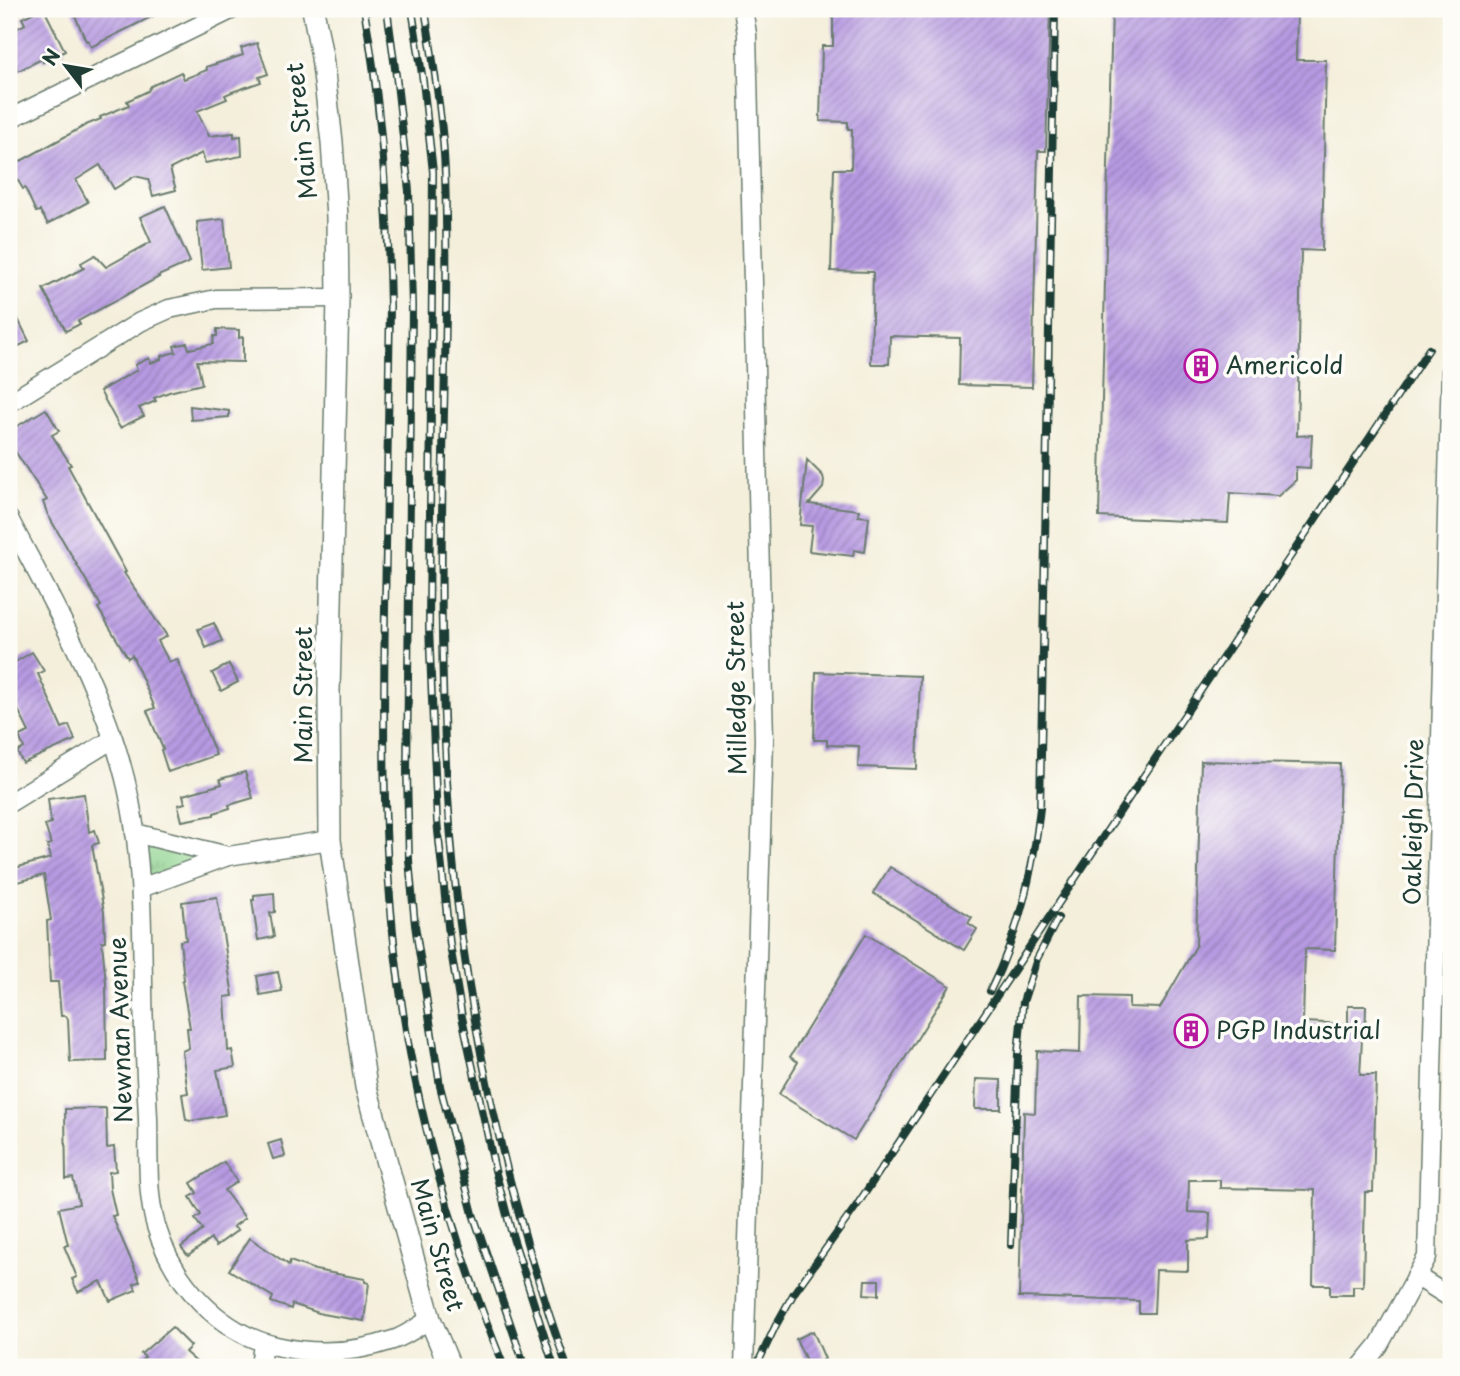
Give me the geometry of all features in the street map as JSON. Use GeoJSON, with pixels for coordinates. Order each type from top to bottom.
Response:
{"type":"FeatureCollection","features":[{"type":"Feature","properties":{"kind":"main road","name":"Main Street"},"geometry":{"type":"LineString","coordinates":[[313,9],[322,57],[332,142],[337,217],[330,840],[366,1087],[430,1319],[450,1367]]}},
{"type":"Feature","properties":{"kind":"street"},"geometry":{"type":"LineString","coordinates":[[9,119],[233,9]]}},
{"type":"Feature","properties":{"kind":"street","name":"Milledge Street"},"geometry":{"type":"LineString","coordinates":[[743,9],[747,34],[764,740],[744,1367]]}},
{"type":"Feature","properties":{"kind":"street"},"geometry":{"type":"LineString","coordinates":[[9,403],[141,322],[169,309],[216,299],[338,298]]}},
{"type":"Feature","properties":{"kind":"street","name":"Oakleigh Drive"},"geometry":{"type":"LineString","coordinates":[[1361,1367],[1379,1345],[1427,1257],[1451,367]]}},
{"type":"Feature","properties":{"kind":"street","name":"Newnan Avenue"},"geometry":{"type":"LineString","coordinates":[[9,519],[70,637],[113,739],[130,800],[141,888],[143,1024],[151,1192],[156,1225],[171,1263],[195,1297],[226,1324],[263,1343],[300,1352],[335,1352],[395,1340],[430,1319]]}},
{"type":"Feature","properties":{"kind":"street"},"geometry":{"type":"LineString","coordinates":[[9,803],[113,739]]}},
{"type":"Feature","properties":{"kind":"street"},"geometry":{"type":"LineString","coordinates":[[135,833],[228,856]]}},
{"type":"Feature","properties":{"kind":"street"},"geometry":{"type":"LineString","coordinates":[[141,888],[228,856],[330,840]]}},
{"type":"Feature","properties":{"kind":"street"},"geometry":{"type":"LineString","coordinates":[[1416,1276],[1451,1298]]}},
{"type":"Feature","properties":{"kind":"street"},"geometry":{"type":"LineString","coordinates":[[260,1367],[263,1343]]}},
{"type":"Feature","properties":{"kind":"green space"},"geometry":{"type":"Polygon","coordinates":[[[135,839],[218,854],[140,882],[135,839]]]}},
{"type":"Feature","properties":{"kind":"building"},"geometry":{"type":"Polygon","coordinates":[[[44,9],[65,51],[18,71],[14,63],[9,66],[9,33],[25,24],[22,18],[44,9]]]}},
{"type":"Feature","properties":{"kind":"building"},"geometry":{"type":"Polygon","coordinates":[[[72,9],[167,9],[91,47],[72,9]]]}},
{"type":"Feature","properties":{"kind":"building"},"geometry":{"type":"Polygon","coordinates":[[[833,9],[1050,9],[1046,151],[1038,151],[1032,387],[959,385],[960,338],[890,336],[889,364],[871,364],[873,272],[831,271],[834,169],[851,169],[852,129],[848,129],[848,122],[820,121],[822,46],[833,46],[833,9]]]}},
{"type":"Feature","properties":{"kind":"building","name":"Americold"},"geometry":{"type":"Polygon","coordinates":[[[1112,9],[1297,9],[1296,60],[1326,60],[1322,251],[1301,250],[1297,436],[1312,435],[1310,468],[1296,467],[1296,480],[1278,496],[1230,493],[1228,523],[1099,517],[1112,9]]]}},
{"type":"Feature","properties":{"kind":"building"},"geometry":{"type":"Polygon","coordinates":[[[257,43],[268,74],[259,77],[261,82],[225,95],[227,99],[197,111],[209,136],[234,133],[234,137],[241,136],[242,156],[205,163],[202,153],[170,169],[176,190],[153,196],[148,179],[135,176],[114,189],[100,165],[76,180],[88,202],[48,224],[40,211],[36,212],[25,188],[23,189],[10,167],[101,119],[100,117],[129,105],[127,101],[148,91],[151,86],[181,72],[184,79],[207,70],[206,67],[243,55],[241,48],[257,43]]]}},
{"type":"Feature","properties":{"kind":"building"},"geometry":{"type":"Polygon","coordinates":[[[165,206],[190,262],[158,276],[78,321],[80,324],[66,331],[43,289],[84,268],[81,263],[95,255],[106,267],[151,242],[140,217],[165,206]]]}},
{"type":"Feature","properties":{"kind":"building"},"geometry":{"type":"Polygon","coordinates":[[[224,219],[229,267],[202,270],[197,222],[224,219]]]}},
{"type":"Feature","properties":{"kind":"building"},"geometry":{"type":"Polygon","coordinates":[[[9,301],[29,341],[9,351],[9,301]]]}},
{"type":"Feature","properties":{"kind":"building"},"geometry":{"type":"Polygon","coordinates":[[[217,329],[239,330],[239,338],[243,337],[243,362],[197,361],[202,384],[154,398],[156,401],[139,408],[144,416],[120,428],[100,391],[137,370],[135,365],[149,358],[151,363],[161,359],[161,356],[176,352],[174,346],[187,343],[189,349],[213,344],[217,329]]]}},
{"type":"Feature","properties":{"kind":"building"},"geometry":{"type":"Polygon","coordinates":[[[190,406],[229,411],[229,417],[191,420],[190,406]]]}},
{"type":"Feature","properties":{"kind":"building"},"geometry":{"type":"Polygon","coordinates":[[[46,409],[59,431],[52,435],[71,465],[68,466],[126,572],[124,573],[167,636],[158,641],[169,662],[177,659],[216,755],[168,772],[161,750],[163,749],[147,711],[155,708],[132,655],[128,658],[98,608],[101,606],[48,515],[43,502],[47,500],[9,442],[9,431],[46,409]]]}},
{"type":"Feature","properties":{"kind":"building"},"geometry":{"type":"Polygon","coordinates":[[[807,460],[823,476],[824,481],[823,488],[809,504],[859,510],[858,516],[869,517],[865,552],[854,550],[853,556],[809,551],[812,526],[800,525],[807,460]]]}},
{"type":"Feature","properties":{"kind":"building"},"geometry":{"type":"Polygon","coordinates":[[[214,623],[222,641],[206,648],[198,629],[214,623]]]}},
{"type":"Feature","properties":{"kind":"building"},"geometry":{"type":"Polygon","coordinates":[[[32,652],[44,671],[38,674],[62,728],[69,725],[75,740],[23,763],[17,752],[24,748],[19,736],[29,732],[9,691],[9,666],[32,652]]]}},
{"type":"Feature","properties":{"kind":"building"},"geometry":{"type":"Polygon","coordinates":[[[229,664],[238,682],[221,691],[212,673],[229,664]]]}},
{"type":"Feature","properties":{"kind":"building"},"geometry":{"type":"Polygon","coordinates":[[[816,672],[920,676],[917,769],[858,767],[859,746],[827,745],[827,740],[814,740],[816,672]]]}},
{"type":"Feature","properties":{"kind":"building","name":"PGP Industrial"},"geometry":{"type":"Polygon","coordinates":[[[1201,761],[1340,764],[1335,950],[1305,949],[1303,1022],[1348,1024],[1348,1006],[1366,1006],[1360,1075],[1376,1075],[1373,1192],[1365,1192],[1363,1286],[1353,1286],[1353,1295],[1330,1295],[1330,1285],[1313,1285],[1315,1190],[1220,1188],[1220,1180],[1189,1180],[1188,1212],[1210,1213],[1209,1239],[1188,1240],[1188,1271],[1156,1270],[1154,1313],[1139,1313],[1139,1301],[1019,1297],[1024,1112],[1035,1113],[1037,1051],[1080,1053],[1081,996],[1129,997],[1129,1007],[1160,1008],[1196,946],[1201,761]]]}},
{"type":"Feature","properties":{"kind":"building"},"geometry":{"type":"Polygon","coordinates":[[[245,772],[253,798],[229,805],[230,808],[214,815],[182,821],[178,805],[185,803],[183,795],[222,784],[220,779],[245,772]]]}},
{"type":"Feature","properties":{"kind":"building"},"geometry":{"type":"Polygon","coordinates":[[[84,794],[89,832],[95,830],[99,843],[92,845],[104,912],[105,941],[102,942],[106,983],[107,1061],[70,1062],[68,1019],[61,1016],[58,982],[50,982],[47,921],[51,920],[44,875],[14,883],[11,869],[51,858],[47,845],[51,844],[45,825],[51,823],[48,799],[84,794]]]}},
{"type":"Feature","properties":{"kind":"building"},"geometry":{"type":"Polygon","coordinates":[[[890,867],[972,917],[968,923],[977,929],[964,950],[873,893],[890,867]]]}},
{"type":"Feature","properties":{"kind":"building"},"geometry":{"type":"Polygon","coordinates":[[[274,893],[275,912],[270,913],[274,937],[258,940],[252,900],[254,895],[274,893]]]}},
{"type":"Feature","properties":{"kind":"building"},"geometry":{"type":"Polygon","coordinates":[[[217,897],[233,996],[225,997],[228,1051],[232,1050],[235,1067],[217,1070],[225,1115],[191,1121],[186,1120],[182,1094],[188,1093],[182,1051],[189,1048],[187,1028],[190,1028],[182,981],[180,941],[186,940],[182,902],[217,897]]]}},
{"type":"Feature","properties":{"kind":"building"},"geometry":{"type":"Polygon","coordinates":[[[866,934],[950,986],[854,1140],[779,1094],[798,1062],[790,1057],[866,934]]]}},
{"type":"Feature","properties":{"kind":"building"},"geometry":{"type":"Polygon","coordinates":[[[278,972],[282,991],[260,995],[257,976],[278,972]]]}},
{"type":"Feature","properties":{"kind":"building"},"geometry":{"type":"Polygon","coordinates":[[[976,1079],[1001,1080],[1001,1109],[975,1109],[976,1079]]]}},
{"type":"Feature","properties":{"kind":"building"},"geometry":{"type":"Polygon","coordinates":[[[106,1108],[107,1148],[114,1147],[116,1171],[109,1172],[116,1215],[112,1216],[140,1281],[134,1284],[136,1290],[110,1301],[101,1281],[78,1292],[72,1279],[77,1277],[64,1246],[68,1245],[59,1208],[79,1204],[73,1178],[66,1179],[65,1109],[106,1108]]]}},
{"type":"Feature","properties":{"kind":"building"},"geometry":{"type":"Polygon","coordinates":[[[281,1140],[285,1156],[273,1159],[268,1144],[281,1140]]]}},
{"type":"Feature","properties":{"kind":"building"},"geometry":{"type":"Polygon","coordinates":[[[224,1162],[237,1182],[224,1190],[245,1218],[233,1227],[238,1230],[216,1246],[211,1239],[188,1256],[181,1247],[203,1230],[195,1219],[201,1215],[190,1197],[197,1193],[191,1183],[224,1162]]]}},
{"type":"Feature","properties":{"kind":"building"},"geometry":{"type":"Polygon","coordinates":[[[250,1238],[289,1265],[290,1261],[315,1270],[365,1279],[365,1282],[369,1283],[364,1321],[322,1314],[292,1304],[291,1309],[271,1302],[273,1297],[229,1270],[250,1238]]]}},
{"type":"Feature","properties":{"kind":"building"},"geometry":{"type":"Polygon","coordinates":[[[865,1280],[879,1280],[879,1295],[864,1294],[865,1280]]]}},
{"type":"Feature","properties":{"kind":"building"},"geometry":{"type":"Polygon","coordinates":[[[172,1327],[191,1346],[185,1352],[202,1367],[136,1367],[145,1357],[141,1354],[172,1327]]]}},
{"type":"Feature","properties":{"kind":"building"},"geometry":{"type":"Polygon","coordinates":[[[813,1331],[825,1359],[809,1367],[796,1339],[813,1331]]]}},
{"type":"Feature","properties":{"kind":"railway"},"geometry":{"type":"LineString","coordinates":[[364,9],[380,120],[389,269],[384,755],[387,853],[395,950],[418,1093],[441,1186],[470,1277],[504,1367]]}},
{"type":"Feature","properties":{"kind":"railway"},"geometry":{"type":"LineString","coordinates":[[387,9],[409,191],[412,306],[407,773],[409,860],[415,925],[440,1086],[473,1214],[525,1367]]}},
{"type":"Feature","properties":{"kind":"railway"},"geometry":{"type":"LineString","coordinates":[[412,9],[433,172],[429,627],[437,821],[450,945],[462,1017],[495,1170],[513,1238],[554,1367]]}},
{"type":"Feature","properties":{"kind":"railway"},"geometry":{"type":"LineString","coordinates":[[425,9],[440,111],[445,173],[442,629],[445,748],[454,867],[471,999],[492,1106],[533,1264],[567,1367]]}},
{"type":"Feature","properties":{"kind":"railway"},"geometry":{"type":"LineString","coordinates":[[990,991],[1017,924],[1033,856],[1040,808],[1055,9]]}},
{"type":"Feature","properties":{"kind":"railway"},"geometry":{"type":"LineString","coordinates":[[756,1367],[794,1293],[857,1205],[1429,349]]}},
{"type":"Feature","properties":{"kind":"railway"},"geometry":{"type":"LineString","coordinates":[[1011,1245],[1018,1054],[1023,1002],[1037,959],[1058,918]]}},
{"type":"Feature","properties":{"kind":"place","name":"Americold"},"geometry":{"type":"Point","coordinates":[1201,366]}},
{"type":"Feature","properties":{"kind":"place","name":"PGP Industrial"},"geometry":{"type":"Point","coordinates":[1191,1031]}}]}
